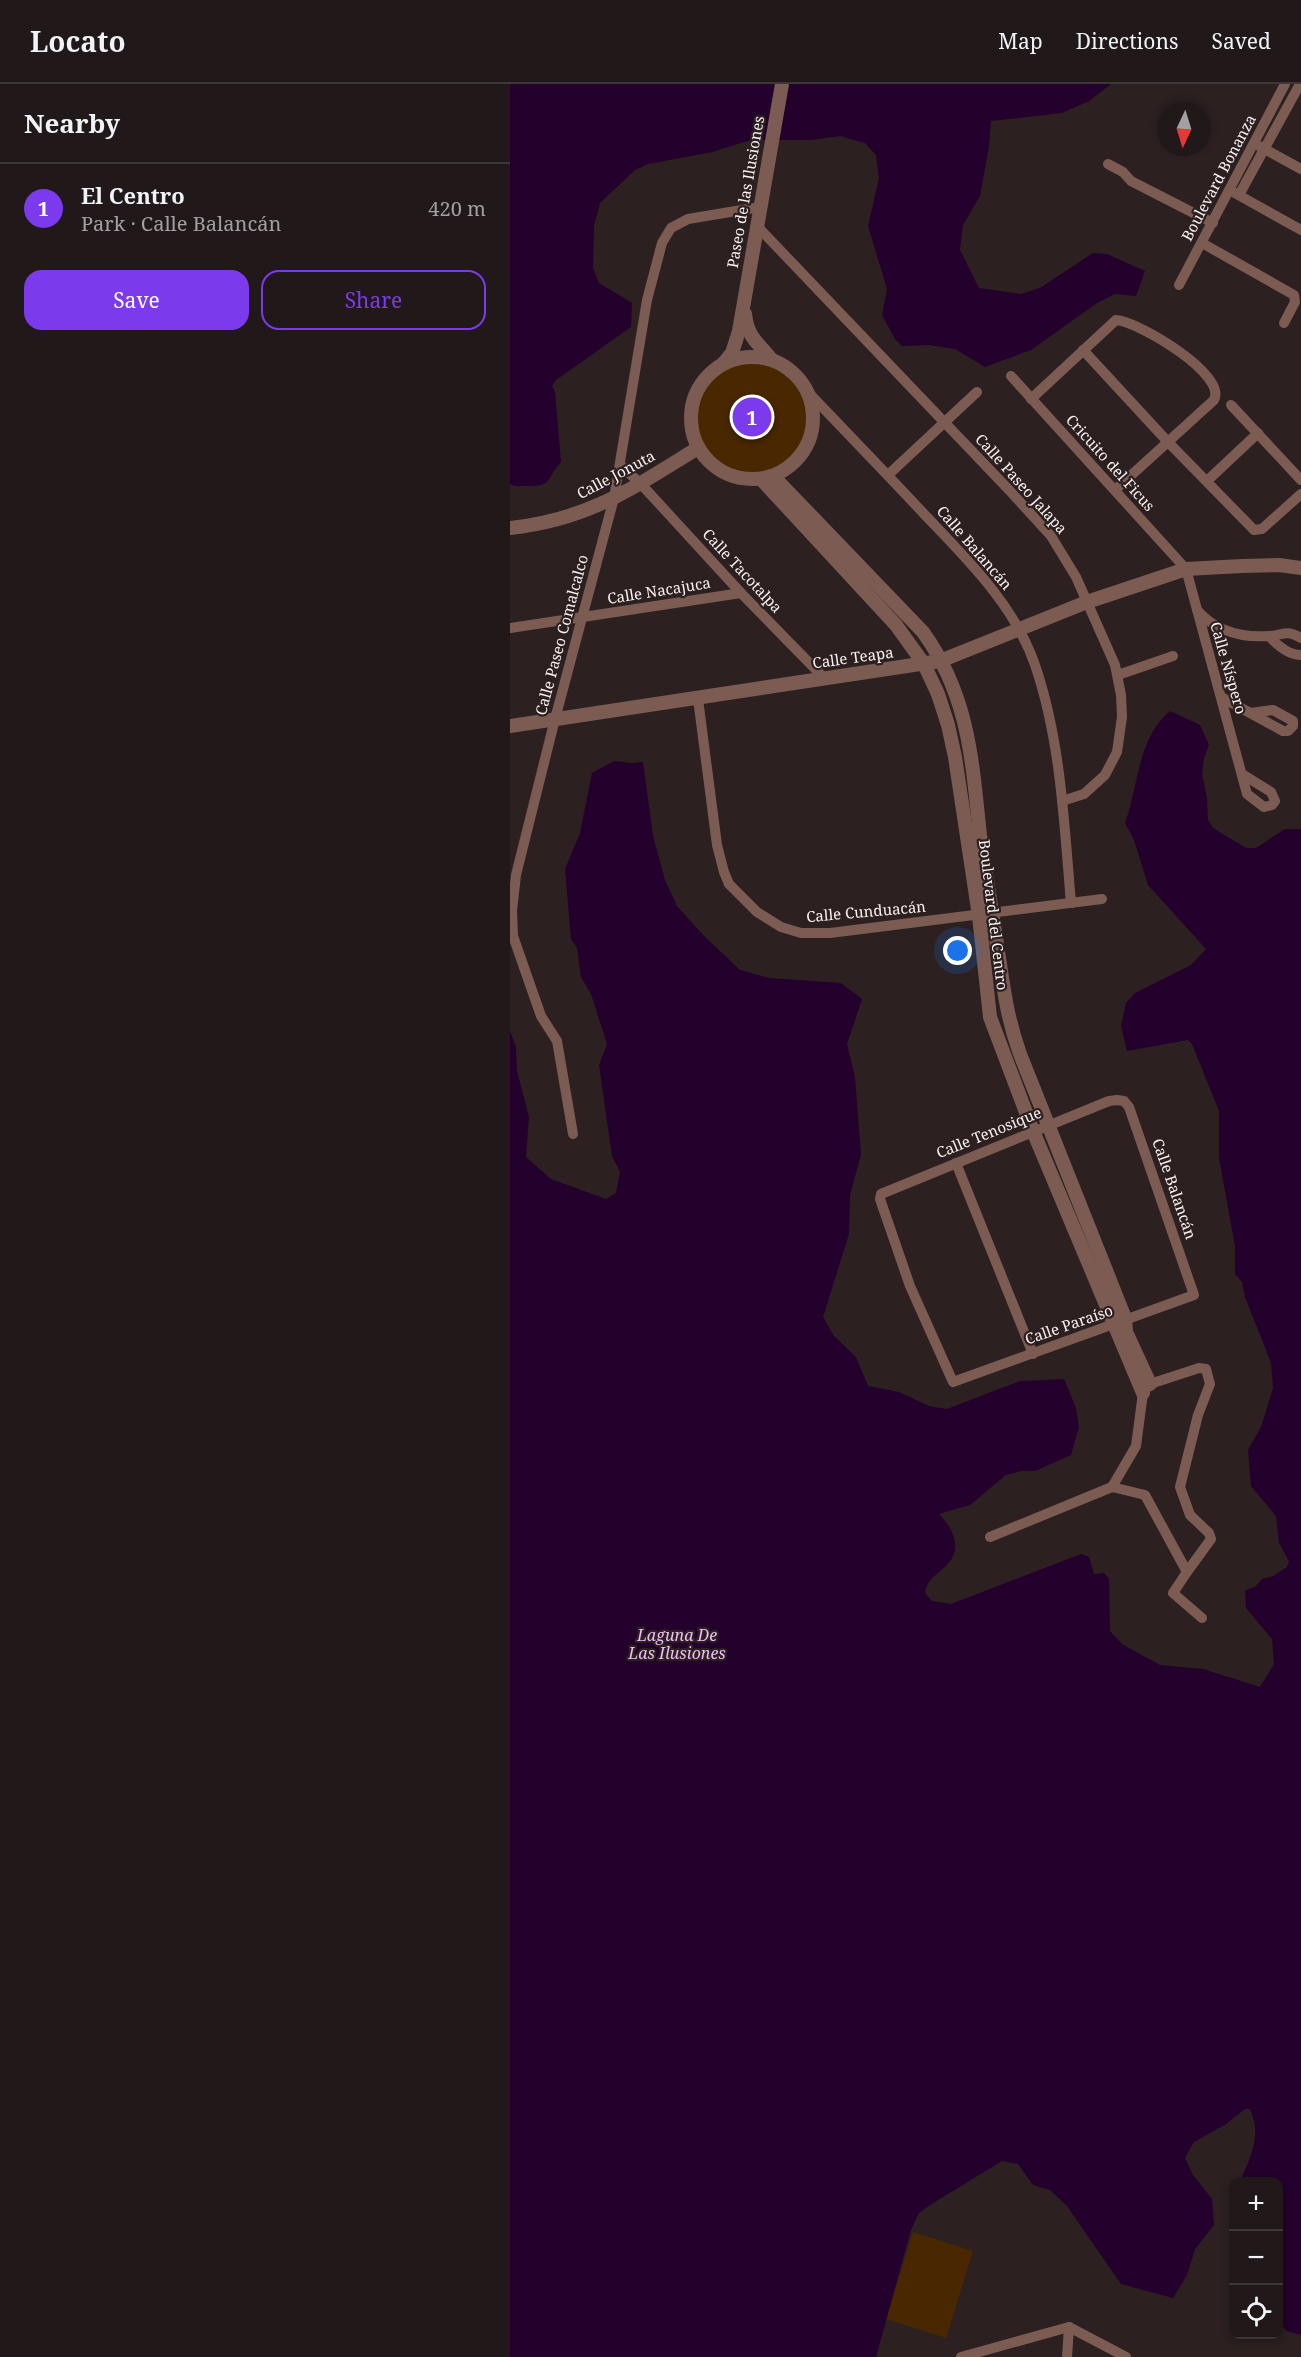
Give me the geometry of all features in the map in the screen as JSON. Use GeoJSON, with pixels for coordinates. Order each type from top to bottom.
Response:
{"type":"FeatureCollection","features":[{"type":"Feature","properties":{"kind":"street","name":"Paseo de las Ilusiones"},"geometry":{"type":"LineString","coordinates":[[723,364],[730,356],[736,342],[744,306],[782,84]]}},
{"type":"Feature","properties":{"kind":"street","name":"Boulevard Bonanza"},"geometry":{"type":"LineString","coordinates":[[1179,285],[1213,223],[1296,103],[1300,84]]}},
{"type":"Feature","properties":{"kind":"street","name":"Boulevard Bonanza"},"geometry":{"type":"LineString","coordinates":[[1235,193],[1254,144],[1282,89]]}},
{"type":"Feature","properties":{"kind":"street"},"geometry":{"type":"LineString","coordinates":[[1282,89],[1296,103]]}},
{"type":"Feature","properties":{"kind":"street"},"geometry":{"type":"LineString","coordinates":[[1254,144],[1301,169]]}},
{"type":"Feature","properties":{"kind":"street"},"geometry":{"type":"LineString","coordinates":[[1108,165],[1124,173],[1131,181],[1213,223]]}},
{"type":"Feature","properties":{"kind":"street"},"geometry":{"type":"LineString","coordinates":[[1235,193],[1301,230]]}},
{"type":"Feature","properties":{"kind":"street","name":"Calle Paseo Comalcalco"},"geometry":{"type":"LineString","coordinates":[[573,1134],[557,1041],[543,1020],[530,990],[514,941],[512,924],[516,875],[614,498],[647,300],[665,236],[674,226],[691,218],[760,207]]}},
{"type":"Feature","properties":{"kind":"street","name":"Calle Paseo Jalapa"},"geometry":{"type":"LineString","coordinates":[[757,226],[1051,536],[1068,562],[1113,659],[1118,675],[1122,717],[1115,758],[1105,775],[1090,790],[1076,798],[1062,801]]}},
{"type":"Feature","properties":{"kind":"street"},"geometry":{"type":"LineString","coordinates":[[1202,243],[1294,295],[1295,302],[1284,323]]}},
{"type":"Feature","properties":{"kind":"street"},"geometry":{"type":"LineString","coordinates":[[744,306],[752,339],[774,361],[794,374],[807,391],[813,419],[809,441],[794,463],[767,478],[742,479],[727,474],[714,467],[698,448],[691,427],[692,404],[704,380],[723,364],[751,357],[774,361]]}},
{"type":"Feature","properties":{"kind":"street"},"geometry":{"type":"LineString","coordinates":[[1031,399],[1112,322],[1120,320],[1177,349],[1198,368],[1216,388],[1215,397],[1115,490]]}},
{"type":"Feature","properties":{"kind":"street"},"geometry":{"type":"LineString","coordinates":[[1083,350],[1167,442],[1256,530],[1262,529],[1301,494]]}},
{"type":"Feature","properties":{"kind":"street","name":"Cricuito del Ficus"},"geometry":{"type":"LineString","coordinates":[[1011,376],[1186,570]]}},
{"type":"Feature","properties":{"kind":"street","name":"Calle Balancán"},"geometry":{"type":"LineString","coordinates":[[807,391],[983,577],[1019,630],[1035,664],[1044,693],[1062,801],[1071,903]]}},
{"type":"Feature","properties":{"kind":"street"},"geometry":{"type":"LineString","coordinates":[[888,475],[977,392]]}},
{"type":"Feature","properties":{"kind":"street"},"geometry":{"type":"LineString","coordinates":[[1231,405],[1301,480]]}},
{"type":"Feature","properties":{"kind":"street"},"geometry":{"type":"LineString","coordinates":[[1207,481],[1258,434]]}},
{"type":"Feature","properties":{"kind":"street","name":"Calle Jonuta"},"geometry":{"type":"LineString","coordinates":[[510,528],[565,519],[614,498],[698,448]]}},
{"type":"Feature","properties":{"kind":"street","name":"Calle Tacotalpa"},"geometry":{"type":"LineString","coordinates":[[620,465],[640,483],[741,593],[824,678]]}},
{"type":"Feature","properties":{"kind":"street","name":"Boulevard del Centro"},"geometry":{"type":"LineString","coordinates":[[767,478],[914,622],[940,660],[960,705],[969,738],[985,914],[990,1017],[1033,1131],[1120,1324]]}},
{"type":"Feature","properties":{"kind":"street","name":"Boulevard del Centro"},"geometry":{"type":"LineString","coordinates":[[767,478],[907,639],[924,664],[944,709],[1007,1013],[1020,1054],[1049,1125],[1124,1340],[1146,1389]]}},
{"type":"Feature","properties":{"kind":"street","name":"Calle Teapa"},"geometry":{"type":"LineString","coordinates":[[510,726],[924,664],[1019,630],[1087,602],[1186,570],[1279,565],[1301,568]]}},
{"type":"Feature","properties":{"kind":"street","name":"Calle Níspero"},"geometry":{"type":"LineString","coordinates":[[1186,570],[1242,774]]}},
{"type":"Feature","properties":{"kind":"street","name":"Calle Nacajuca"},"geometry":{"type":"LineString","coordinates":[[510,628],[741,593]]}},
{"type":"Feature","properties":{"kind":"street"},"geometry":{"type":"LineString","coordinates":[[1196,608],[1206,620],[1238,635],[1269,636],[1286,632],[1301,638]]}},
{"type":"Feature","properties":{"kind":"street"},"geometry":{"type":"LineString","coordinates":[[1269,636],[1280,647],[1301,655]]}},
{"type":"Feature","properties":{"kind":"street"},"geometry":{"type":"LineString","coordinates":[[1118,675],[1173,656]]}},
{"type":"Feature","properties":{"kind":"street"},"geometry":{"type":"LineString","coordinates":[[1221,697],[1283,731],[1297,728]]}},
{"type":"Feature","properties":{"kind":"street","name":"Calle Cunduacán"},"geometry":{"type":"LineString","coordinates":[[698,699],[714,832],[721,864],[733,889],[757,912],[787,930],[808,934],[1102,899]]}},
{"type":"Feature","properties":{"kind":"street","name":"Calle Balancán"},"geometry":{"type":"LineString","coordinates":[[1117,1100],[1124,1101],[1129,1107],[1194,1295]]}},
{"type":"Feature","properties":{"kind":"street","name":"Calle Tenosique"},"geometry":{"type":"LineString","coordinates":[[953,1382],[910,1286],[881,1194],[885,1190],[1033,1131],[1109,1101],[1117,1100]]}},
{"type":"Feature","properties":{"kind":"street"},"geometry":{"type":"LineString","coordinates":[[956,1163],[1034,1354]]}},
{"type":"Feature","properties":{"kind":"street","name":"Calle Paraíso"},"geometry":{"type":"LineString","coordinates":[[953,1382],[1120,1324],[1194,1295]]}},
{"type":"Feature","properties":{"kind":"street"},"geometry":{"type":"LineString","coordinates":[[1112,1487],[1136,1446],[1146,1389],[1202,1368],[1206,1369],[1210,1379],[1199,1411],[1180,1486],[1190,1515],[1209,1533],[1211,1539],[1173,1593],[1202,1618]]}},
{"type":"Feature","properties":{"kind":"street"},"geometry":{"type":"LineString","coordinates":[[990,1537],[1112,1487],[1145,1495],[1187,1572]]}},
{"type":"Feature","properties":{"kind":"street"},"geometry":{"type":"LineString","coordinates":[[1067,2357],[1069,2327]]}},
{"type":"Feature","properties":{"kind":"street"},"geometry":{"type":"LineString","coordinates":[[961,2357],[1069,2327],[1126,2357]]}},
{"type":"Feature","properties":{"kind":"street"},"geometry":{"type":"LineString","coordinates":[[1002,2345],[1002,2357]]}},
{"type":"Feature","properties":{"kind":"shaded area"},"geometry":{"type":"Polygon","coordinates":[[[752,357],[775,361],[795,375],[809,395],[813,418],[809,441],[795,461],[775,475],[752,479],[729,475],[709,461],[695,441],[691,418],[695,395],[709,375],[729,361],[752,357]]]}},
{"type":"Feature","properties":{"kind":"shaded area"},"geometry":{"type":"Polygon","coordinates":[[[913,2232],[973,2251],[946,2338],[886,2319],[913,2232]]]}},
{"type":"Feature","properties":{"kind":"water"},"geometry":{"type":"Polygon","coordinates":[[[510,84],[1111,84],[1089,101],[1062,113],[991,121],[980,196],[963,225],[960,250],[979,288],[1021,294],[1040,288],[1093,253],[1107,254],[1145,271],[1136,296],[1115,294],[1097,303],[1031,350],[985,367],[955,349],[929,345],[902,346],[895,339],[882,315],[887,289],[868,226],[879,178],[876,155],[865,143],[840,136],[811,140],[751,140],[712,152],[648,164],[635,170],[600,203],[594,226],[593,268],[599,283],[632,303],[631,327],[556,380],[552,386],[555,392],[561,462],[544,483],[534,486],[514,486],[510,484],[510,84]]]}},
{"type":"Feature","properties":{"kind":"water","name":"Laguna De Las Ilusiones"},"geometry":{"type":"Polygon","coordinates":[[[1170,711],[1200,725],[1209,745],[1204,758],[1202,774],[1207,798],[1208,820],[1213,828],[1246,848],[1256,848],[1285,829],[1301,829],[1301,2335],[1286,2331],[1283,2326],[1283,2177],[1242,2177],[1254,2146],[1255,2137],[1250,2109],[1245,2109],[1226,2124],[1194,2142],[1185,2158],[1193,2175],[1212,2199],[1214,2225],[1195,2249],[1187,2275],[1173,2298],[1121,2284],[1067,2206],[1050,2190],[1033,2185],[1018,2164],[1002,2161],[919,2213],[911,2230],[876,2357],[510,2357],[510,1031],[516,1047],[517,1071],[529,1117],[526,1157],[551,1179],[606,1199],[616,1193],[620,1172],[612,1156],[599,1065],[607,1044],[591,994],[581,977],[577,948],[571,939],[565,869],[580,833],[592,773],[614,761],[643,762],[653,836],[665,880],[677,906],[704,936],[740,970],[769,978],[841,983],[862,999],[847,1044],[855,1077],[861,1155],[850,1195],[849,1234],[823,1317],[834,1336],[856,1357],[868,1386],[899,1392],[929,1406],[947,1409],[1020,1381],[1064,1379],[1076,1408],[1079,1427],[1071,1455],[1035,1471],[1006,1475],[970,1505],[939,1514],[952,1533],[955,1550],[947,1565],[930,1581],[925,1593],[932,1601],[951,1604],[1081,1554],[1089,1557],[1094,1574],[1104,1573],[1109,1579],[1110,1631],[1122,1644],[1160,1665],[1203,1669],[1260,1687],[1274,1664],[1272,1639],[1246,1608],[1245,1591],[1256,1586],[1262,1579],[1273,1576],[1287,1567],[1289,1561],[1279,1543],[1276,1516],[1251,1486],[1248,1450],[1261,1427],[1273,1388],[1271,1363],[1245,1297],[1242,1282],[1235,1274],[1235,1246],[1219,1158],[1219,1111],[1192,1044],[1188,1040],[1127,1051],[1121,1026],[1126,1003],[1135,993],[1191,965],[1206,949],[1148,885],[1134,840],[1125,823],[1140,763],[1159,722],[1170,711]]]}},
{"type":"Feature","properties":{"kind":"place","name":"El Centro"},"geometry":{"type":"Point","coordinates":[752,417]}}]}
